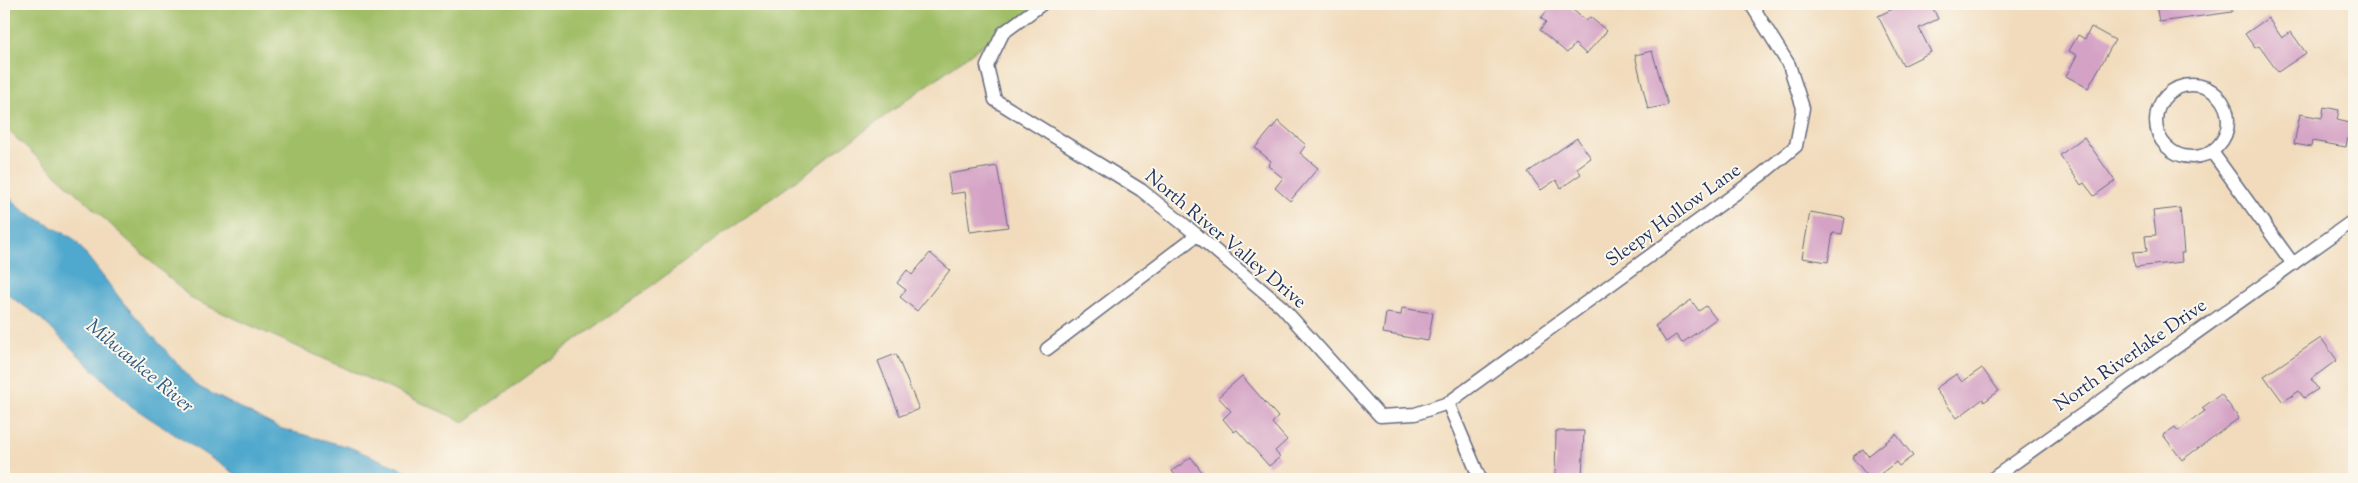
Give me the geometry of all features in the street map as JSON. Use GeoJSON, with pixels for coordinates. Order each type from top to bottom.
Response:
{"type":"FeatureCollection","features":[{"type":"Feature","properties":{"kind":"street","name":"North River Valley Drive"},"geometry":{"type":"LineString","coordinates":[[1042,4],[1003,33],[987,66],[994,100],[1141,190],[1197,235],[1282,307],[1380,416],[1415,414],[1448,403]]}},
{"type":"Feature","properties":{"kind":"street","name":"Sleepy Hollow Lane"},"geometry":{"type":"LineString","coordinates":[[1448,403],[1762,175],[1796,146],[1803,108],[1789,65],[1749,5]]}},
{"type":"Feature","properties":{"kind":"street"},"geometry":{"type":"LineString","coordinates":[[2197,85],[2210,89],[2223,102],[2229,120],[2228,132],[2222,144],[2212,152],[2202,157],[2184,157],[2169,150],[2161,141],[2157,130],[2157,113],[2164,98],[2173,90],[2197,85]]}},
{"type":"Feature","properties":{"kind":"street"},"geometry":{"type":"LineString","coordinates":[[2212,152],[2293,264]]}},
{"type":"Feature","properties":{"kind":"street","name":"North Riverlake Drive"},"geometry":{"type":"LineString","coordinates":[[1992,479],[2354,220]]}},
{"type":"Feature","properties":{"kind":"street"},"geometry":{"type":"LineString","coordinates":[[1046,349],[1197,235]]}},
{"type":"Feature","properties":{"kind":"street"},"geometry":{"type":"LineString","coordinates":[[1448,403],[1480,479]]}},
{"type":"Feature","properties":{"kind":"green space"},"geometry":{"type":"Polygon","coordinates":[[[4,4],[1039,4],[464,422],[192,299],[4,127],[4,4]]]}},
{"type":"Feature","properties":{"kind":"water","name":"Milwaukee River"},"geometry":{"type":"Polygon","coordinates":[[[4,191],[24,211],[74,239],[122,301],[197,386],[279,428],[349,447],[407,471],[442,479],[243,479],[131,406],[37,315],[4,292],[4,191]]]}},
{"type":"Feature","properties":{"kind":"building"},"geometry":{"type":"Polygon","coordinates":[[[1553,4],[1566,4],[1586,21],[1590,17],[1607,31],[1586,54],[1575,44],[1567,53],[1540,30],[1546,22],[1541,18],[1553,4]]]}},
{"type":"Feature","properties":{"kind":"building"},"geometry":{"type":"Polygon","coordinates":[[[1903,4],[1931,4],[1938,19],[1919,28],[1931,52],[1903,66],[1878,16],[1903,4]]]}},
{"type":"Feature","properties":{"kind":"building"},"geometry":{"type":"Polygon","coordinates":[[[2156,4],[2232,4],[2232,12],[2159,22],[2156,4]]]}},
{"type":"Feature","properties":{"kind":"building"},"geometry":{"type":"Polygon","coordinates":[[[2268,18],[2282,38],[2291,32],[2306,53],[2278,72],[2259,46],[2255,48],[2245,34],[2268,18]]]}},
{"type":"Feature","properties":{"kind":"building"},"geometry":{"type":"Polygon","coordinates":[[[2091,27],[2115,40],[2088,88],[2066,76],[2077,55],[2069,51],[2078,35],[2085,39],[2091,27]]]}},
{"type":"Feature","properties":{"kind":"building"},"geometry":{"type":"Polygon","coordinates":[[[1652,51],[1668,105],[1648,109],[1635,55],[1652,51]]]}},
{"type":"Feature","properties":{"kind":"building"},"geometry":{"type":"Polygon","coordinates":[[[2324,107],[2339,110],[2337,120],[2350,123],[2346,147],[2312,141],[2311,147],[2294,144],[2300,114],[2322,118],[2324,107]]]}},
{"type":"Feature","properties":{"kind":"building"},"geometry":{"type":"Polygon","coordinates":[[[1278,121],[1306,145],[1300,153],[1318,168],[1290,201],[1275,188],[1283,178],[1268,166],[1271,161],[1255,148],[1278,121]]]}},
{"type":"Feature","properties":{"kind":"building"},"geometry":{"type":"Polygon","coordinates":[[[2084,137],[2115,181],[2094,196],[2084,183],[2081,185],[2060,155],[2084,137]]]}},
{"type":"Feature","properties":{"kind":"building"},"geometry":{"type":"Polygon","coordinates":[[[1577,138],[1591,158],[1577,168],[1581,174],[1561,188],[1556,180],[1541,190],[1528,172],[1577,138]]]}},
{"type":"Feature","properties":{"kind":"building"},"geometry":{"type":"Polygon","coordinates":[[[997,166],[1008,227],[970,232],[965,192],[951,194],[948,174],[997,166]]]}},
{"type":"Feature","properties":{"kind":"building"},"geometry":{"type":"Polygon","coordinates":[[[2180,208],[2184,253],[2181,253],[2182,262],[2135,267],[2133,252],[2147,251],[2145,236],[2156,235],[2153,211],[2180,208]]]}},
{"type":"Feature","properties":{"kind":"building"},"geometry":{"type":"Polygon","coordinates":[[[1810,212],[1845,218],[1842,234],[1833,233],[1828,262],[1802,258],[1810,212]]]}},
{"type":"Feature","properties":{"kind":"building"},"geometry":{"type":"Polygon","coordinates":[[[930,253],[950,270],[917,311],[900,297],[906,290],[897,283],[907,270],[912,275],[930,253]]]}},
{"type":"Feature","properties":{"kind":"building"},"geometry":{"type":"Polygon","coordinates":[[[1691,300],[1699,311],[1706,306],[1716,319],[1682,343],[1676,335],[1666,342],[1655,326],[1691,300]]]}},
{"type":"Feature","properties":{"kind":"building"},"geometry":{"type":"Polygon","coordinates":[[[1402,308],[1433,313],[1428,341],[1383,333],[1386,313],[1401,315],[1402,308]]]}},
{"type":"Feature","properties":{"kind":"building"},"geometry":{"type":"Polygon","coordinates":[[[2321,338],[2337,360],[2311,379],[2318,389],[2304,398],[2299,391],[2283,402],[2264,376],[2321,338]]]}},
{"type":"Feature","properties":{"kind":"building"},"geometry":{"type":"Polygon","coordinates":[[[896,354],[919,409],[900,416],[878,361],[896,354]]]}},
{"type":"Feature","properties":{"kind":"building"},"geometry":{"type":"Polygon","coordinates":[[[1982,368],[1999,391],[1984,402],[1983,399],[1957,418],[1935,389],[1956,374],[1962,382],[1982,368]]]}},
{"type":"Feature","properties":{"kind":"building"},"geometry":{"type":"Polygon","coordinates":[[[1242,376],[1278,417],[1272,423],[1287,440],[1275,451],[1280,457],[1269,466],[1237,430],[1234,432],[1223,419],[1231,411],[1218,397],[1242,376]]]}},
{"type":"Feature","properties":{"kind":"building"},"geometry":{"type":"Polygon","coordinates":[[[2221,394],[2239,418],[2182,460],[2163,435],[2175,427],[2178,431],[2205,411],[2202,408],[2221,394]]]}},
{"type":"Feature","properties":{"kind":"building"},"geometry":{"type":"Polygon","coordinates":[[[1556,431],[1584,431],[1582,479],[1555,479],[1556,431]]]}},
{"type":"Feature","properties":{"kind":"building"},"geometry":{"type":"Polygon","coordinates":[[[1896,434],[1913,456],[1899,466],[1896,462],[1874,479],[1870,479],[1852,457],[1863,449],[1868,456],[1896,434]]]}},
{"type":"Feature","properties":{"kind":"building"},"geometry":{"type":"Polygon","coordinates":[[[1191,457],[1207,479],[1178,479],[1172,471],[1191,457]]]}}]}
